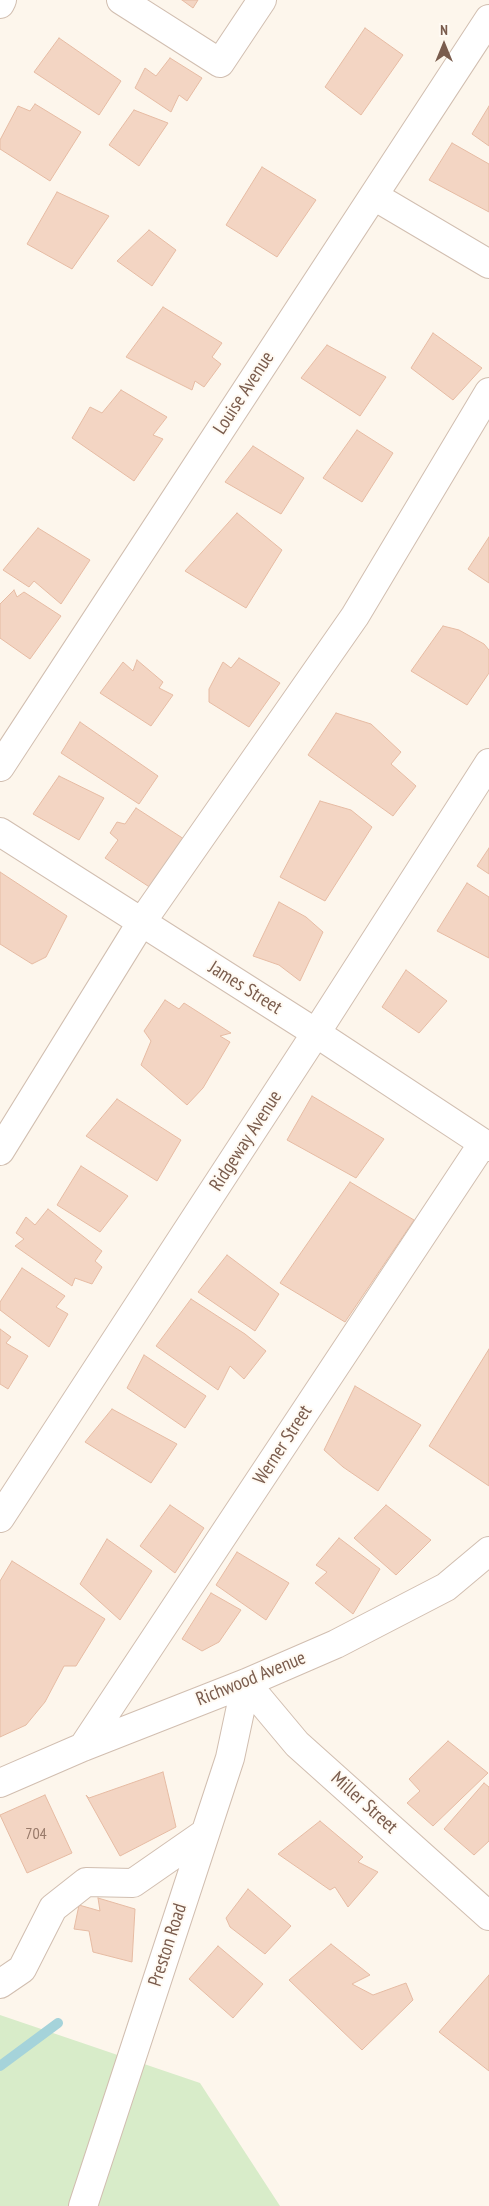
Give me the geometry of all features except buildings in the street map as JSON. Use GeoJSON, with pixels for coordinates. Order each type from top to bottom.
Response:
{"type":"FeatureCollection","features":[{"type":"Feature","properties":{"kind":"street"},"geometry":{"type":"LineString","coordinates":[[0,4],[2,0]]}},
{"type":"Feature","properties":{"kind":"street"},"geometry":{"type":"LineString","coordinates":[[121,0],[220,63],[262,0]]}},
{"type":"Feature","properties":{"kind":"street","name":"Louise Avenue"},"geometry":{"type":"LineString","coordinates":[[0,767],[489,19]]}},
{"type":"Feature","properties":{"kind":"street"},"geometry":{"type":"LineString","coordinates":[[374,196],[489,264]]}},
{"type":"Feature","properties":{"kind":"street"},"geometry":{"type":"LineString","coordinates":[[0,1151],[141,923],[355,616],[489,392]]}},
{"type":"Feature","properties":{"kind":"street","name":"Ridgeway Avenue"},"geometry":{"type":"LineString","coordinates":[[0,1518],[316,1033],[489,763]]}},
{"type":"Feature","properties":{"kind":"street","name":"James Street"},"geometry":{"type":"LineString","coordinates":[[0,832],[316,1033],[486,1145]]}},
{"type":"Feature","properties":{"kind":"street","name":"Werner Street"},"geometry":{"type":"LineString","coordinates":[[83,1746],[486,1145]]}},
{"type":"Feature","properties":{"kind":"street","name":"Richwood Avenue"},"geometry":{"type":"LineString","coordinates":[[0,1783],[83,1746],[246,1683],[336,1644],[446,1587],[489,1551]]}},
{"type":"Feature","properties":{"kind":"street","name":"Preston Road"},"geometry":{"type":"LineString","coordinates":[[83,2206],[230,1758],[246,1683]]}},
{"type":"Feature","properties":{"kind":"street","name":"Miller Street"},"geometry":{"type":"LineString","coordinates":[[246,1683],[297,1744],[489,1916]]}},
{"type":"Feature","properties":{"kind":"street"},"geometry":{"type":"LineString","coordinates":[[0,1984],[22,1969],[53,1908],[86,1882],[133,1883],[205,1832]]}},
{"type":"Feature","properties":{"kind":"green space"},"geometry":{"type":"Polygon","coordinates":[[[0,2015],[200,2083],[280,2206],[0,2206],[0,2015]]]}},
{"type":"Feature","properties":{"kind":"waterway"},"geometry":{"type":"LineString","coordinates":[[0,2066],[58,2023]]}}]}
